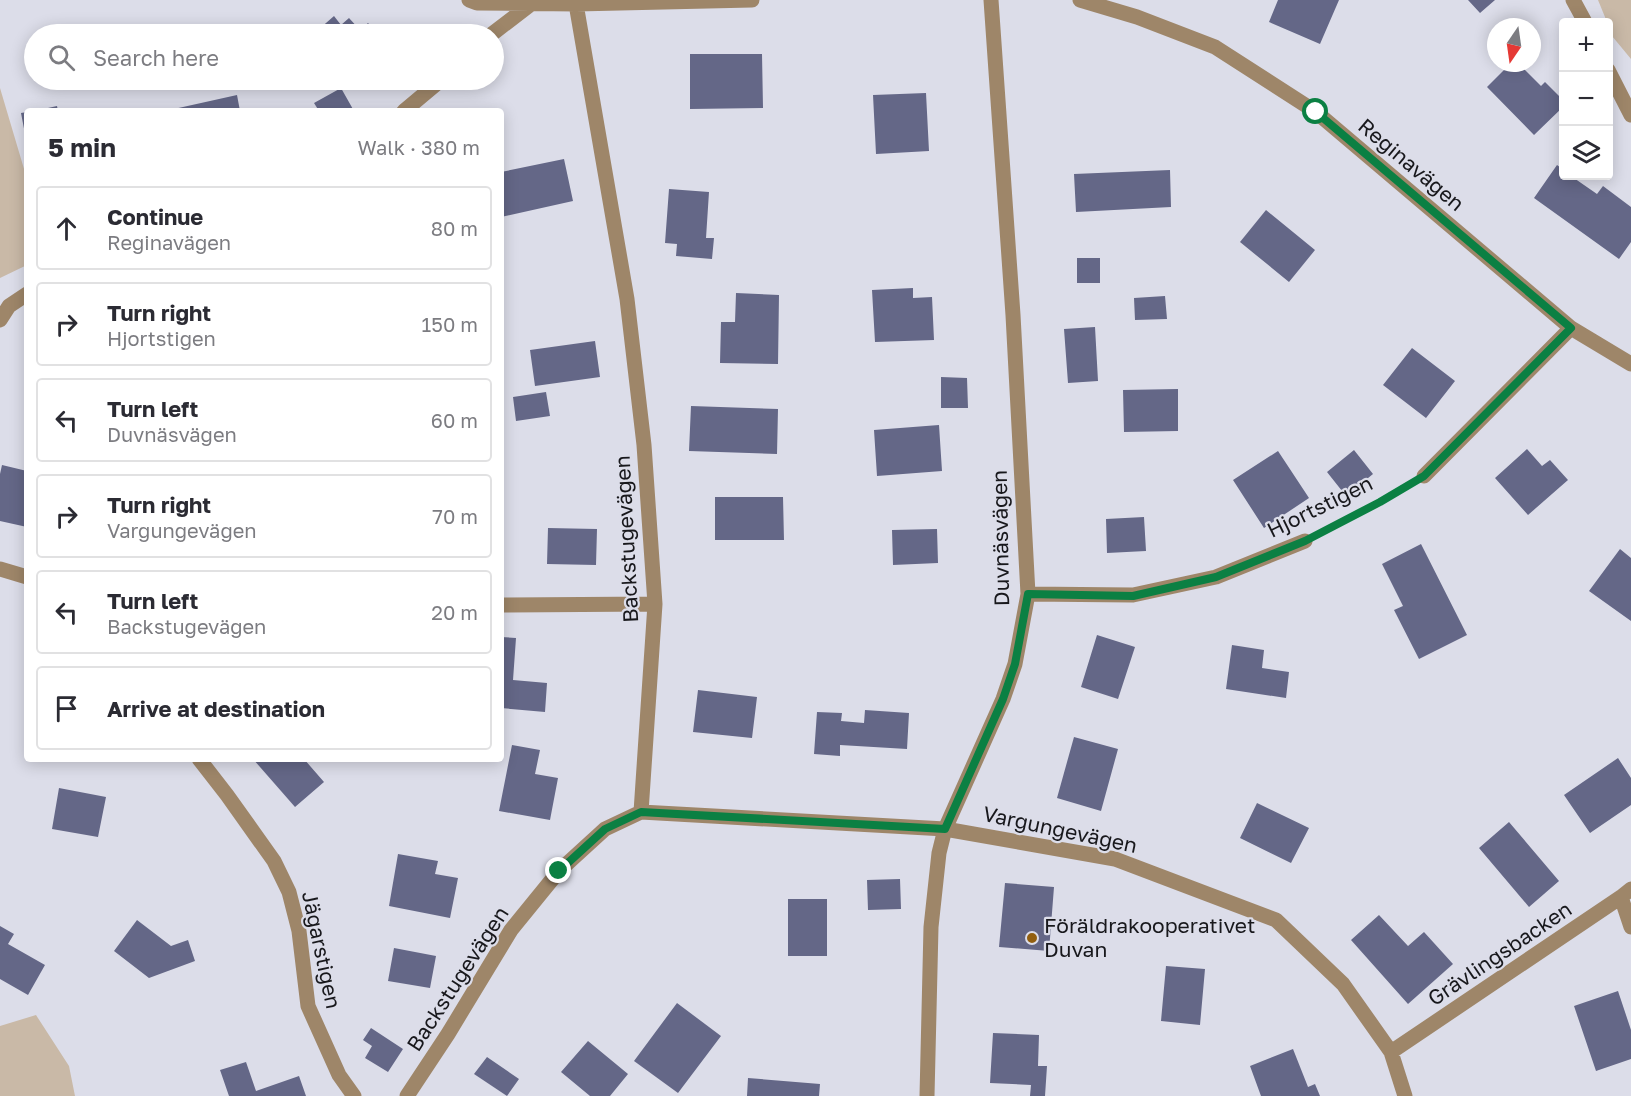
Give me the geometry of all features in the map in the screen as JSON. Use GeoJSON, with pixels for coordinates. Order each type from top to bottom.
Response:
{"type":"FeatureCollection","features":[{"type":"Feature","properties":{"kind":"street"},"geometry":{"type":"LineString","coordinates":[[469,0],[477,3],[752,0]]}},
{"type":"Feature","properties":{"kind":"street","name":"Duvnäsvägen"},"geometry":{"type":"LineString","coordinates":[[927,1096],[932,927],[939,853],[945,829],[1003,699],[1015,664],[1028,594],[1013,315],[991,0]]}},
{"type":"Feature","properties":{"kind":"street","name":"Reginavägen"},"geometry":{"type":"LineString","coordinates":[[1080,0],[1137,17],[1215,47],[1316,112],[1571,328],[1631,364]]}},
{"type":"Feature","properties":{"kind":"street"},"geometry":{"type":"LineString","coordinates":[[1573,0],[1583,18]]}},
{"type":"Feature","properties":{"kind":"street"},"geometry":{"type":"LineString","coordinates":[[504,24],[532,2]]}},
{"type":"Feature","properties":{"kind":"street","name":"Backstugevägen"},"geometry":{"type":"LineString","coordinates":[[407,1096],[448,1034],[511,930],[559,871],[605,829],[641,812],[655,604],[644,445],[627,299],[576,3]]}},
{"type":"Feature","properties":{"kind":"street"},"geometry":{"type":"LineString","coordinates":[[1609,72],[1631,115]]}},
{"type":"Feature","properties":{"kind":"street"},"geometry":{"type":"LineString","coordinates":[[408,108],[429,90]]}},
{"type":"Feature","properties":{"kind":"street"},"geometry":{"type":"LineString","coordinates":[[0,320],[9,306],[24,296]]}},
{"type":"Feature","properties":{"kind":"street"},"geometry":{"type":"LineString","coordinates":[[1424,476],[1571,328]]}},
{"type":"Feature","properties":{"kind":"street","name":"Hjortstigen"},"geometry":{"type":"LineString","coordinates":[[1028,594],[1133,596],[1216,577],[1305,541]]}},
{"type":"Feature","properties":{"kind":"street"},"geometry":{"type":"LineString","coordinates":[[0,569],[24,576]]}},
{"type":"Feature","properties":{"kind":"street"},"geometry":{"type":"LineString","coordinates":[[504,605],[655,604]]}},
{"type":"Feature","properties":{"kind":"street","name":"Jägarstigen"},"geometry":{"type":"LineString","coordinates":[[201,762],[274,861],[289,892],[299,931],[308,1006],[339,1075],[354,1096]]}},
{"type":"Feature","properties":{"kind":"street","name":"Vargungevägen"},"geometry":{"type":"LineString","coordinates":[[641,812],[945,829],[1115,859],[1276,920],[1343,984],[1391,1052],[1405,1096]]}},
{"type":"Feature","properties":{"kind":"street"},"geometry":{"type":"LineString","coordinates":[[1626,893],[1631,927]]}},
{"type":"Feature","properties":{"kind":"street","name":"Grävlingsbacken"},"geometry":{"type":"LineString","coordinates":[[1391,1052],[1626,893]]}},
{"type":"Feature","properties":{"kind":"path","name":"Hjortstigen"},"geometry":{"type":"LineString","coordinates":[[1305,541],[1424,476]]}},
{"type":"Feature","properties":{"kind":"shaded area"},"geometry":{"type":"Polygon","coordinates":[[[1598,0],[1631,0],[1631,59],[1613,37],[1613,18],[1605,18],[1598,0]]]}},
{"type":"Feature","properties":{"kind":"shaded area"},"geometry":{"type":"Polygon","coordinates":[[[0,88],[24,169],[24,266],[0,278],[0,88]]]}},
{"type":"Feature","properties":{"kind":"shaded area"},"geometry":{"type":"Polygon","coordinates":[[[36,1015],[69,1066],[75,1096],[0,1096],[0,1026],[36,1015]]]}},
{"type":"Feature","properties":{"kind":"building"},"geometry":{"type":"Polygon","coordinates":[[[1278,0],[1339,0],[1320,44],[1269,22],[1278,0]]]}},
{"type":"Feature","properties":{"kind":"building"},"geometry":{"type":"Polygon","coordinates":[[[1468,0],[1495,0],[1480,13],[1468,0]]]}},
{"type":"Feature","properties":{"kind":"building"},"geometry":{"type":"Polygon","coordinates":[[[334,16],[340,24],[325,24],[334,16]]]}},
{"type":"Feature","properties":{"kind":"building"},"geometry":{"type":"Polygon","coordinates":[[[349,18],[354,24],[342,24],[349,18]]]}},
{"type":"Feature","properties":{"kind":"building"},"geometry":{"type":"Polygon","coordinates":[[[690,54],[762,54],[763,108],[690,109],[690,54]]]}},
{"type":"Feature","properties":{"kind":"building"},"geometry":{"type":"Polygon","coordinates":[[[1502,72],[1527,72],[1541,86],[1545,82],[1559,96],[1559,111],[1534,135],[1487,87],[1502,72]]]}},
{"type":"Feature","properties":{"kind":"building"},"geometry":{"type":"Polygon","coordinates":[[[337,90],[342,90],[352,108],[317,108],[314,103],[337,90]]]}},
{"type":"Feature","properties":{"kind":"building"},"geometry":{"type":"Polygon","coordinates":[[[926,93],[929,151],[876,154],[873,95],[926,93]]]}},
{"type":"Feature","properties":{"kind":"building"},"geometry":{"type":"Polygon","coordinates":[[[237,95],[239,108],[178,108],[237,95]]]}},
{"type":"Feature","properties":{"kind":"building"},"geometry":{"type":"Polygon","coordinates":[[[24,112],[24,129],[21,113],[24,112]]]}},
{"type":"Feature","properties":{"kind":"building"},"geometry":{"type":"Polygon","coordinates":[[[564,159],[573,201],[504,216],[504,171],[564,159]]]}},
{"type":"Feature","properties":{"kind":"building"},"geometry":{"type":"Polygon","coordinates":[[[1557,165],[1559,180],[1577,180],[1597,194],[1603,186],[1631,207],[1631,242],[1619,259],[1534,198],[1557,165]]]}},
{"type":"Feature","properties":{"kind":"building"},"geometry":{"type":"Polygon","coordinates":[[[1170,170],[1171,207],[1076,212],[1074,174],[1170,170]]]}},
{"type":"Feature","properties":{"kind":"building"},"geometry":{"type":"Polygon","coordinates":[[[669,189],[709,192],[706,238],[714,238],[712,259],[676,256],[677,244],[665,243],[669,189]]]}},
{"type":"Feature","properties":{"kind":"building"},"geometry":{"type":"Polygon","coordinates":[[[1266,210],[1315,250],[1289,282],[1240,242],[1266,210]]]}},
{"type":"Feature","properties":{"kind":"building"},"geometry":{"type":"Polygon","coordinates":[[[1077,258],[1100,258],[1100,283],[1077,283],[1077,258]]]}},
{"type":"Feature","properties":{"kind":"building"},"geometry":{"type":"Polygon","coordinates":[[[913,288],[913,298],[932,297],[934,340],[875,342],[872,290],[913,288]]]}},
{"type":"Feature","properties":{"kind":"building"},"geometry":{"type":"Polygon","coordinates":[[[736,293],[779,295],[778,364],[720,363],[721,322],[735,322],[736,293]]]}},
{"type":"Feature","properties":{"kind":"building"},"geometry":{"type":"Polygon","coordinates":[[[1165,296],[1167,319],[1135,320],[1134,298],[1165,296]]]}},
{"type":"Feature","properties":{"kind":"building"},"geometry":{"type":"Polygon","coordinates":[[[1095,327],[1098,381],[1068,383],[1064,329],[1095,327]]]}},
{"type":"Feature","properties":{"kind":"building"},"geometry":{"type":"Polygon","coordinates":[[[595,341],[600,377],[535,386],[530,350],[595,341]]]}},
{"type":"Feature","properties":{"kind":"building"},"geometry":{"type":"Polygon","coordinates":[[[1412,348],[1455,381],[1426,418],[1383,385],[1412,348]]]}},
{"type":"Feature","properties":{"kind":"building"},"geometry":{"type":"Polygon","coordinates":[[[941,377],[967,378],[968,408],[941,408],[941,377]]]}},
{"type":"Feature","properties":{"kind":"building"},"geometry":{"type":"Polygon","coordinates":[[[1178,389],[1178,431],[1124,432],[1123,390],[1178,389]]]}},
{"type":"Feature","properties":{"kind":"building"},"geometry":{"type":"Polygon","coordinates":[[[546,392],[550,416],[516,421],[513,397],[546,392]]]}},
{"type":"Feature","properties":{"kind":"building"},"geometry":{"type":"Polygon","coordinates":[[[691,406],[778,409],[777,454],[689,451],[691,406]]]}},
{"type":"Feature","properties":{"kind":"building"},"geometry":{"type":"Polygon","coordinates":[[[939,425],[942,471],[877,476],[874,430],[939,425]]]}},
{"type":"Feature","properties":{"kind":"building"},"geometry":{"type":"Polygon","coordinates":[[[1527,449],[1542,466],[1550,460],[1568,480],[1528,515],[1495,478],[1527,449]]]}},
{"type":"Feature","properties":{"kind":"building"},"geometry":{"type":"Polygon","coordinates":[[[1354,450],[1373,474],[1346,496],[1327,472],[1354,450]]]}},
{"type":"Feature","properties":{"kind":"building"},"geometry":{"type":"Polygon","coordinates":[[[1278,451],[1309,498],[1264,528],[1233,480],[1278,451]]]}},
{"type":"Feature","properties":{"kind":"building"},"geometry":{"type":"Polygon","coordinates":[[[2,465],[24,470],[24,526],[0,521],[2,465]]]}},
{"type":"Feature","properties":{"kind":"building"},"geometry":{"type":"Polygon","coordinates":[[[715,497],[783,497],[784,540],[715,540],[715,497]]]}},
{"type":"Feature","properties":{"kind":"building"},"geometry":{"type":"Polygon","coordinates":[[[1144,517],[1146,551],[1107,553],[1106,519],[1144,517]]]}},
{"type":"Feature","properties":{"kind":"building"},"geometry":{"type":"Polygon","coordinates":[[[548,528],[597,529],[596,565],[547,564],[548,528]]]}},
{"type":"Feature","properties":{"kind":"building"},"geometry":{"type":"Polygon","coordinates":[[[937,529],[938,563],[893,565],[892,530],[937,529]]]}},
{"type":"Feature","properties":{"kind":"building"},"geometry":{"type":"Polygon","coordinates":[[[1421,544],[1467,635],[1419,659],[1394,610],[1403,606],[1382,564],[1421,544]]]}},
{"type":"Feature","properties":{"kind":"building"},"geometry":{"type":"Polygon","coordinates":[[[1620,549],[1631,558],[1631,621],[1589,591],[1620,549]]]}},
{"type":"Feature","properties":{"kind":"building"},"geometry":{"type":"Polygon","coordinates":[[[1097,635],[1135,647],[1118,699],[1081,687],[1097,635]]]}},
{"type":"Feature","properties":{"kind":"building"},"geometry":{"type":"Polygon","coordinates":[[[504,637],[516,638],[513,680],[547,683],[545,712],[504,708],[504,637]]]}},
{"type":"Feature","properties":{"kind":"building"},"geometry":{"type":"Polygon","coordinates":[[[1232,645],[1264,650],[1262,668],[1289,672],[1286,698],[1226,689],[1232,645]]]}},
{"type":"Feature","properties":{"kind":"building"},"geometry":{"type":"Polygon","coordinates":[[[698,690],[757,697],[752,738],[693,732],[698,690]]]}},
{"type":"Feature","properties":{"kind":"building"},"geometry":{"type":"Polygon","coordinates":[[[865,710],[909,713],[907,749],[840,745],[840,756],[814,754],[817,712],[842,713],[841,721],[864,723],[865,710]]]}},
{"type":"Feature","properties":{"kind":"building"},"geometry":{"type":"Polygon","coordinates":[[[1074,737],[1118,749],[1101,811],[1057,798],[1074,737]]]}},
{"type":"Feature","properties":{"kind":"building"},"geometry":{"type":"Polygon","coordinates":[[[512,745],[540,750],[535,774],[558,778],[550,820],[499,811],[512,745]]]}},
{"type":"Feature","properties":{"kind":"building"},"geometry":{"type":"Polygon","coordinates":[[[1618,758],[1631,778],[1631,805],[1590,833],[1564,795],[1618,758]]]}},
{"type":"Feature","properties":{"kind":"building"},"geometry":{"type":"Polygon","coordinates":[[[256,762],[307,762],[324,782],[295,807],[256,762]]]}},
{"type":"Feature","properties":{"kind":"building"},"geometry":{"type":"Polygon","coordinates":[[[59,788],[106,797],[98,837],[52,829],[59,788]]]}},
{"type":"Feature","properties":{"kind":"building"},"geometry":{"type":"Polygon","coordinates":[[[1257,803],[1309,828],[1291,863],[1240,838],[1257,803]]]}},
{"type":"Feature","properties":{"kind":"building"},"geometry":{"type":"Polygon","coordinates":[[[1509,822],[1559,881],[1529,907],[1479,848],[1509,822]]]}},
{"type":"Feature","properties":{"kind":"building"},"geometry":{"type":"Polygon","coordinates":[[[398,854],[438,861],[435,874],[458,878],[450,918],[389,906],[398,854]]]}},
{"type":"Feature","properties":{"kind":"building"},"geometry":{"type":"Polygon","coordinates":[[[900,879],[901,909],[868,910],[867,880],[900,879]]]}},
{"type":"Feature","properties":{"kind":"building"},"geometry":{"type":"Polygon","coordinates":[[[1005,883],[1054,887],[1049,951],[999,947],[1005,883]]]}},
{"type":"Feature","properties":{"kind":"building"},"geometry":{"type":"Polygon","coordinates":[[[788,899],[827,899],[827,956],[788,956],[788,899]]]}},
{"type":"Feature","properties":{"kind":"building"},"geometry":{"type":"Polygon","coordinates":[[[1379,915],[1408,946],[1424,932],[1453,964],[1408,1004],[1351,940],[1379,915]]]}},
{"type":"Feature","properties":{"kind":"building"},"geometry":{"type":"Polygon","coordinates":[[[137,920],[171,946],[188,940],[195,961],[149,978],[114,951],[137,920]]]}},
{"type":"Feature","properties":{"kind":"building"},"geometry":{"type":"Polygon","coordinates":[[[0,926],[14,934],[8,944],[45,965],[28,995],[0,979],[0,926]]]}},
{"type":"Feature","properties":{"kind":"building"},"geometry":{"type":"Polygon","coordinates":[[[394,948],[436,956],[430,988],[388,981],[394,948]]]}},
{"type":"Feature","properties":{"kind":"building"},"geometry":{"type":"Polygon","coordinates":[[[1166,966],[1205,969],[1200,1025],[1161,1021],[1166,966]]]}},
{"type":"Feature","properties":{"kind":"building"},"geometry":{"type":"Polygon","coordinates":[[[1618,991],[1631,1030],[1631,1059],[1596,1071],[1574,1006],[1618,991]]]}},
{"type":"Feature","properties":{"kind":"building"},"geometry":{"type":"Polygon","coordinates":[[[677,1003],[721,1036],[678,1093],[634,1061],[677,1003]]]}},
{"type":"Feature","properties":{"kind":"building"},"geometry":{"type":"Polygon","coordinates":[[[371,1028],[403,1049],[388,1072],[365,1058],[372,1046],[363,1040],[371,1028]]]}},
{"type":"Feature","properties":{"kind":"building"},"geometry":{"type":"Polygon","coordinates":[[[993,1033],[1039,1035],[1038,1066],[1047,1066],[1045,1096],[1030,1096],[1031,1085],[990,1083],[993,1033]]]}},
{"type":"Feature","properties":{"kind":"building"},"geometry":{"type":"Polygon","coordinates":[[[588,1041],[628,1074],[610,1096],[590,1096],[561,1072],[588,1041]]]}},
{"type":"Feature","properties":{"kind":"building"},"geometry":{"type":"Polygon","coordinates":[[[1293,1049],[1308,1087],[1315,1084],[1320,1096],[1261,1096],[1250,1066],[1293,1049]]]}},
{"type":"Feature","properties":{"kind":"building"},"geometry":{"type":"Polygon","coordinates":[[[487,1057],[519,1079],[507,1096],[474,1074],[487,1057]]]}},
{"type":"Feature","properties":{"kind":"building"},"geometry":{"type":"Polygon","coordinates":[[[246,1062],[256,1091],[299,1076],[306,1096],[229,1096],[220,1070],[246,1062]]]}},
{"type":"Feature","properties":{"kind":"building"},"geometry":{"type":"Polygon","coordinates":[[[748,1078],[820,1084],[819,1096],[747,1096],[748,1078]]]}},
{"type":"Feature","properties":{"kind":"place","name":"Föräldrakooperativet Duvan"},"geometry":{"type":"Point","coordinates":[1032,938]}},
{"type":"Feature","properties":{"kind":"route"},"geometry":{"type":"LineString","coordinates":[[559,871],[605,829],[641,812],[945,829],[1003,699],[1015,664],[1028,594],[1133,596],[1216,577],[1305,541],[1424,476],[1571,328],[1316,112]]}}]}
